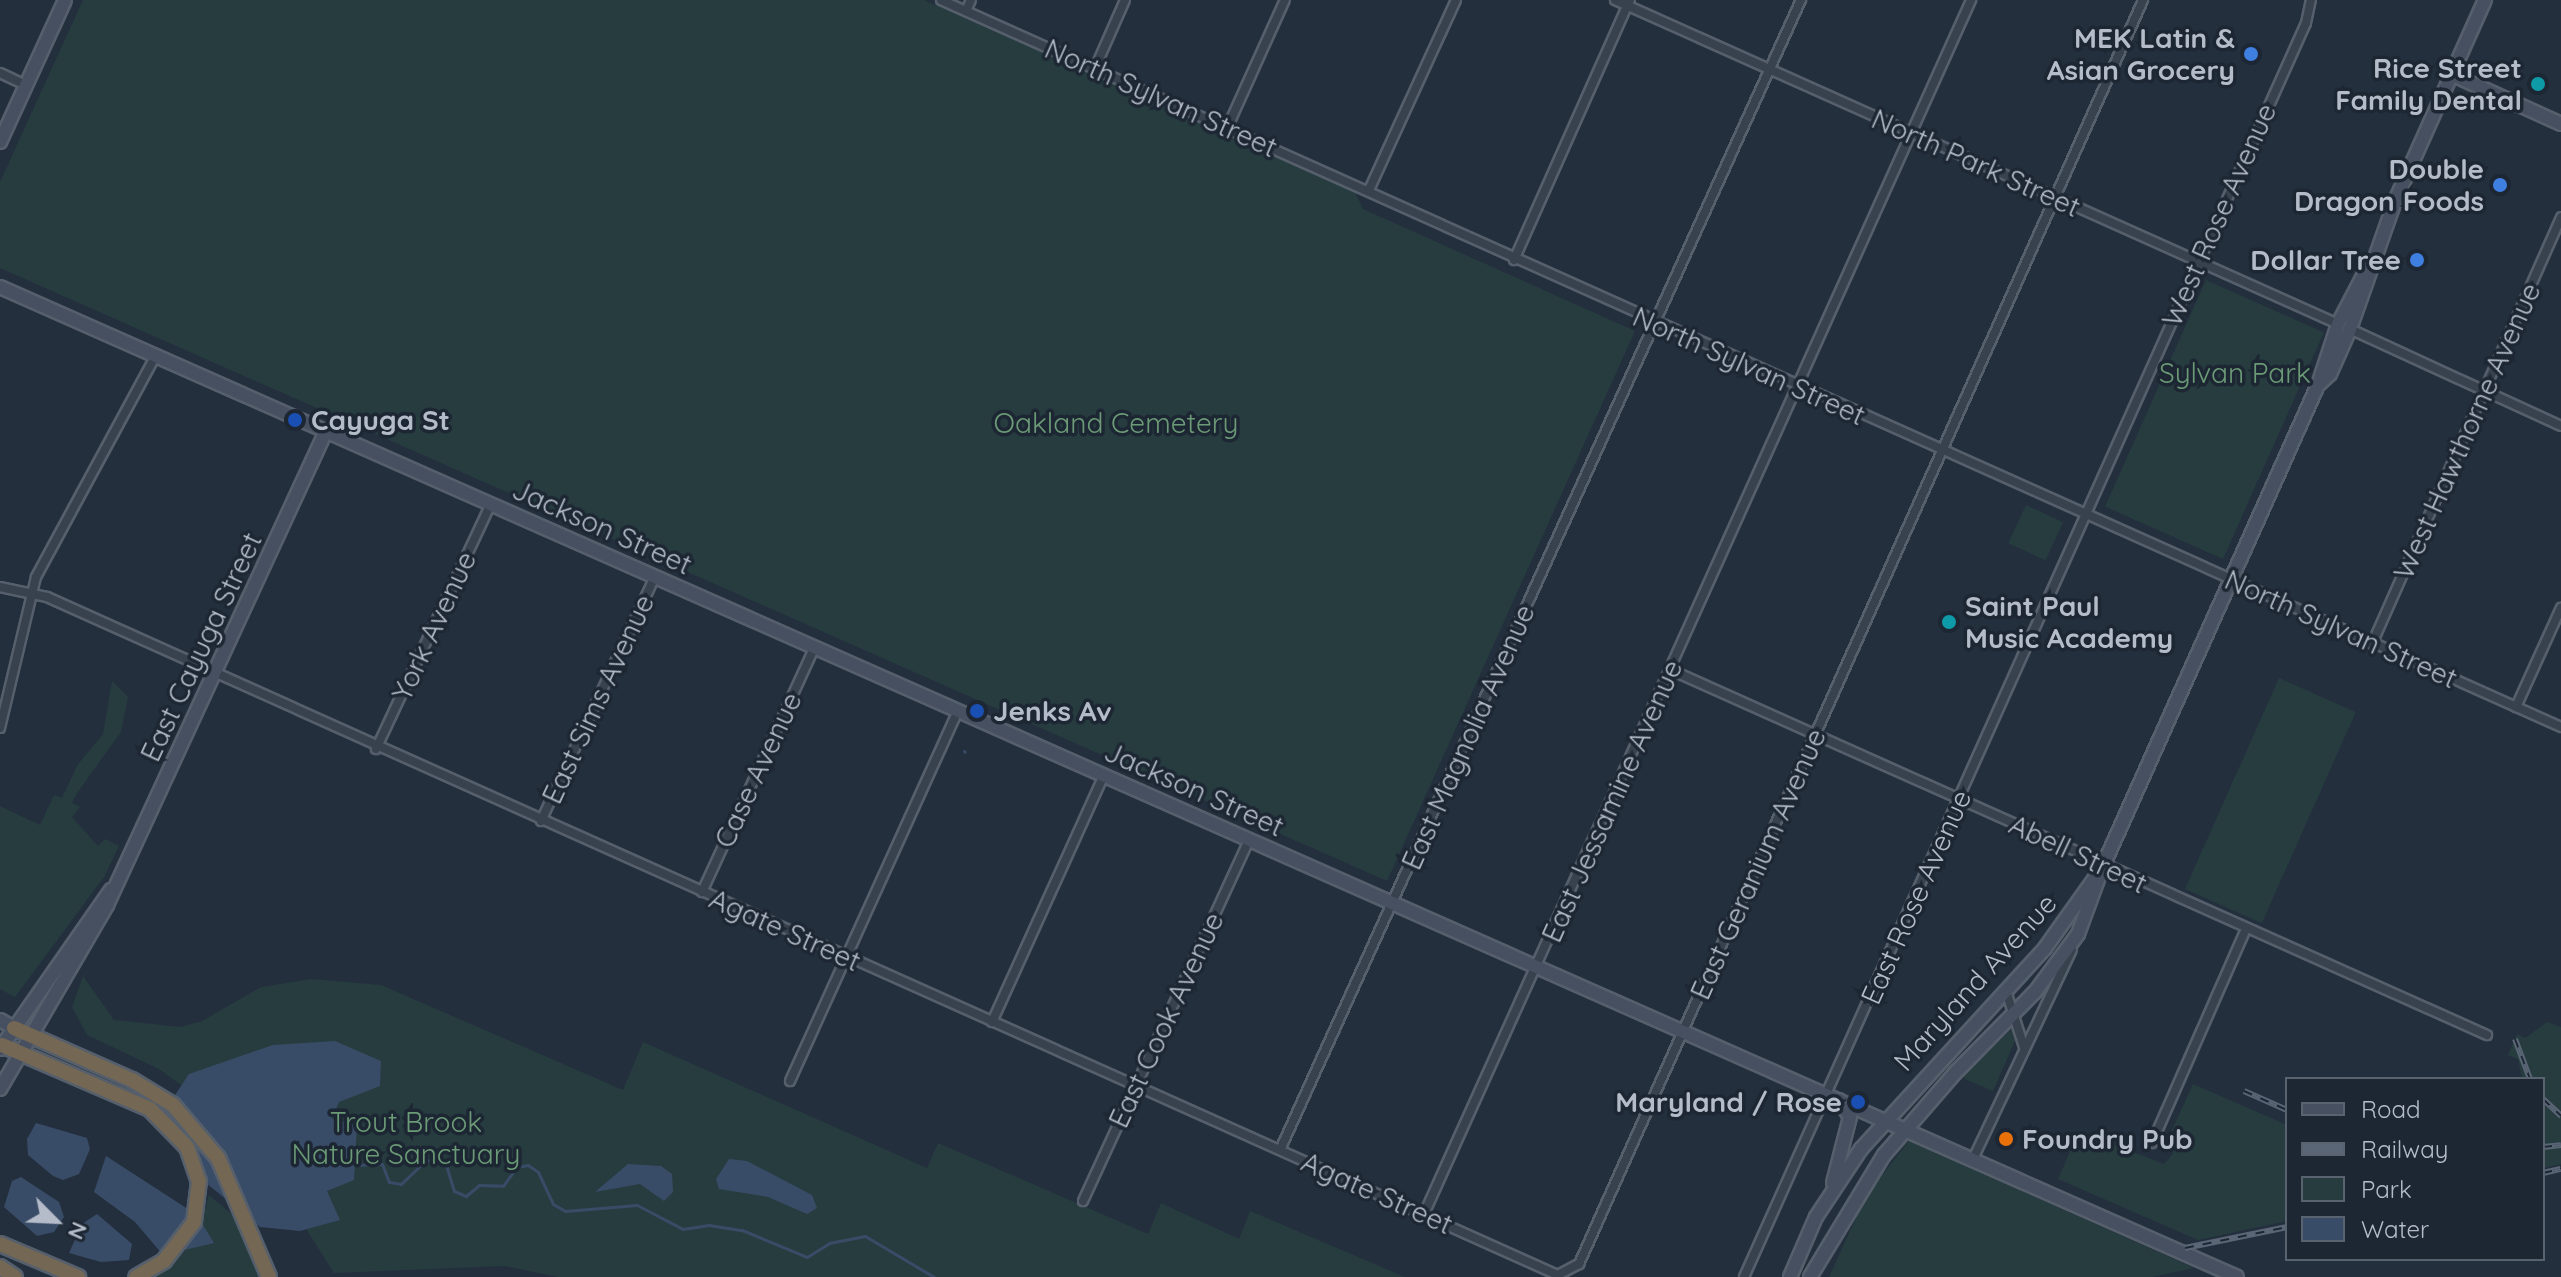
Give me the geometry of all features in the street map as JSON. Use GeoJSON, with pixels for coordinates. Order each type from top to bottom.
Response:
{"type":"FeatureCollection","features":[{"type":"Feature","properties":{"kind":"highway"},"geometry":{"type":"LineString","coordinates":[[14,1028],[132,1080],[173,1105],[218,1158],[269,1277]]}},
{"type":"Feature","properties":{"kind":"highway"},"geometry":{"type":"LineString","coordinates":[[1,1046],[150,1109],[176,1131],[199,1181],[194,1222],[181,1244],[136,1277]]}},
{"type":"Feature","properties":{"kind":"highway"},"geometry":{"type":"LineString","coordinates":[[0,1244],[78,1277]]}},
{"type":"Feature","properties":{"kind":"highway"},"geometry":{"type":"LineString","coordinates":[[0,1267],[15,1277]]}},
{"type":"Feature","properties":{"kind":"street"},"geometry":{"type":"LineString","coordinates":[[0,142],[65,0]]}},
{"type":"Feature","properties":{"kind":"street","name":"North Sylvan Street"},"geometry":{"type":"LineString","coordinates":[[941,0],[1369,190],[1381,202],[2561,727]]}},
{"type":"Feature","properties":{"kind":"street"},"geometry":{"type":"LineString","coordinates":[[966,11],[971,0]]}},
{"type":"Feature","properties":{"kind":"street"},"geometry":{"type":"LineString","coordinates":[[1095,68],[1125,0]]}},
{"type":"Feature","properties":{"kind":"street"},"geometry":{"type":"LineString","coordinates":[[1228,126],[1285,0]]}},
{"type":"Feature","properties":{"kind":"street"},"geometry":{"type":"LineString","coordinates":[[1369,190],[1456,0]]}},
{"type":"Feature","properties":{"kind":"street","name":"North Park Street"},"geometry":{"type":"LineString","coordinates":[[1615,0],[1629,3],[2561,426]]}},
{"type":"Feature","properties":{"kind":"street","name":"East Magnolia Avenue"},"geometry":{"type":"LineString","coordinates":[[1280,1150],[1801,0]]}},
{"type":"Feature","properties":{"kind":"street","name":"East Jessamine Avenue"},"geometry":{"type":"LineString","coordinates":[[1424,1214],[1538,967],[1971,0]]}},
{"type":"Feature","properties":{"kind":"street","name":"East Geranium Avenue"},"geometry":{"type":"LineString","coordinates":[[1569,1272],[1579,1264],[1684,1032],[2143,0]]}},
{"type":"Feature","properties":{"kind":"street","name":"West Rose Avenue"},"geometry":{"type":"LineString","coordinates":[[2085,516],[2306,23],[2311,0]]}},
{"type":"Feature","properties":{"kind":"street"},"geometry":{"type":"LineString","coordinates":[[2103,866],[2318,385],[2330,374],[2344,326],[2485,0]]}},
{"type":"Feature","properties":{"kind":"street"},"geometry":{"type":"LineString","coordinates":[[1514,260],[1629,3]]}},
{"type":"Feature","properties":{"kind":"street"},"geometry":{"type":"LineString","coordinates":[[0,73],[26,85]]}},
{"type":"Feature","properties":{"kind":"street"},"geometry":{"type":"LineString","coordinates":[[2451,74],[2561,124]]}},
{"type":"Feature","properties":{"kind":"street","name":"West Hawthorne Avenue"},"geometry":{"type":"LineString","coordinates":[[2372,644],[2561,217]]}},
{"type":"Feature","properties":{"kind":"street","name":"Jackson Street"},"geometry":{"type":"LineString","coordinates":[[0,287],[2237,1277]]}},
{"type":"Feature","properties":{"kind":"street"},"geometry":{"type":"LineString","coordinates":[[0,728],[32,593],[156,355]]}},
{"type":"Feature","properties":{"kind":"street","name":"East Cayuga Street"},"geometry":{"type":"LineString","coordinates":[[0,1089],[119,882],[326,431]]}},
{"type":"Feature","properties":{"kind":"street","name":"York Avenue"},"geometry":{"type":"LineString","coordinates":[[376,749],[491,504]]}},
{"type":"Feature","properties":{"kind":"street","name":"East Rose Avenue"},"geometry":{"type":"LineString","coordinates":[[1744,1277],[1833,1098],[2085,516]]}},
{"type":"Feature","properties":{"kind":"street","name":"East Sims Avenue"},"geometry":{"type":"LineString","coordinates":[[541,821],[655,576]]}},
{"type":"Feature","properties":{"kind":"street","name":"Agate Street"},"geometry":{"type":"LineString","coordinates":[[0,587],[32,593],[1424,1214],[1548,1273],[1569,1272]]}},
{"type":"Feature","properties":{"kind":"street"},"geometry":{"type":"LineString","coordinates":[[2516,707],[2561,608]]}},
{"type":"Feature","properties":{"kind":"street","name":"Case Avenue"},"geometry":{"type":"LineString","coordinates":[[702,892],[814,648]]}},
{"type":"Feature","properties":{"kind":"street","name":"Abell Street"},"geometry":{"type":"LineString","coordinates":[[1671,670],[2245,931],[2487,1035]]}},
{"type":"Feature","properties":{"kind":"street"},"geometry":{"type":"LineString","coordinates":[[790,1081],[958,711]]}},
{"type":"Feature","properties":{"kind":"street"},"geometry":{"type":"LineString","coordinates":[[992,1022],[1104,775]]}},
{"type":"Feature","properties":{"kind":"street","name":"East Cook Avenue"},"geometry":{"type":"LineString","coordinates":[[1083,1201],[1249,840]]}},
{"type":"Feature","properties":{"kind":"street","name":"Maryland Avenue"},"geometry":{"type":"LineString","coordinates":[[1810,1277],[1861,1185],[1906,1130],[2014,1014],[2078,934],[2103,866]]}},
{"type":"Feature","properties":{"kind":"street","name":"Maryland Avenue"},"geometry":{"type":"LineString","coordinates":[[1790,1277],[1832,1190],[1884,1120],[2058,933],[2103,866]]}},
{"type":"Feature","properties":{"kind":"street","name":"East Cayuga Street"},"geometry":{"type":"LineString","coordinates":[[1,1046],[94,907],[119,882]]}},
{"type":"Feature","properties":{"kind":"street"},"geometry":{"type":"LineString","coordinates":[[2152,1143],[2245,931]]}},
{"type":"Feature","properties":{"kind":"street"},"geometry":{"type":"LineString","coordinates":[[1973,1159],[2078,934]]}},
{"type":"Feature","properties":{"kind":"street"},"geometry":{"type":"LineString","coordinates":[[2006,991],[2024,1047]]}},
{"type":"Feature","properties":{"kind":"street"},"geometry":{"type":"LineString","coordinates":[[0,1020],[14,1028]]}},
{"type":"Feature","properties":{"kind":"street"},"geometry":{"type":"LineString","coordinates":[[1832,1190],[1850,1117],[1833,1098]]}},
{"type":"Feature","properties":{"kind":"green space","name":"Oakland Cemetery"},"geometry":{"type":"Polygon","coordinates":[[[83,0],[924,0],[1354,190],[1363,209],[1635,331],[1387,881],[0,268],[0,182],[83,0]]]}},
{"type":"Feature","properties":{"kind":"green space","name":"Sylvan Park"},"geometry":{"type":"Polygon","coordinates":[[[2206,280],[2324,332],[2223,559],[2105,507],[2206,280]]]}},
{"type":"Feature","properties":{"kind":"green space"},"geometry":{"type":"Polygon","coordinates":[[[2026,505],[2063,522],[2045,560],[2008,543],[2026,505]]]}},
{"type":"Feature","properties":{"kind":"green space"},"geometry":{"type":"Polygon","coordinates":[[[2279,678],[2356,712],[2262,923],[2185,889],[2279,678]]]}},
{"type":"Feature","properties":{"kind":"green space"},"geometry":{"type":"Polygon","coordinates":[[[112,681],[128,697],[121,732],[77,793],[72,803],[80,807],[72,817],[98,846],[105,839],[119,846],[104,877],[15,997],[0,989],[0,806],[40,825],[54,795],[62,798],[78,764],[103,734],[112,681]]]}},
{"type":"Feature","properties":{"kind":"green space","name":"Trout Brook Nature Sanctuary"},"geometry":{"type":"Polygon","coordinates":[[[83,976],[114,1020],[181,1027],[202,1021],[261,987],[311,979],[381,985],[623,1090],[643,1042],[927,1168],[938,1143],[1148,1234],[1161,1203],[1239,1239],[1250,1211],[1405,1277],[558,1277],[504,1266],[334,1273],[244,1131],[159,1069],[87,1035],[72,1007],[83,976]]]}},
{"type":"Feature","properties":{"kind":"green space"},"geometry":{"type":"Polygon","coordinates":[[[2547,1022],[2561,1027],[2561,1164],[2545,1168],[2545,1077],[2522,1077],[2518,1059],[2508,1055],[2517,1034],[2525,1038],[2547,1022]]]}},
{"type":"Feature","properties":{"kind":"green space"},"geometry":{"type":"Polygon","coordinates":[[[2012,1029],[2015,1041],[1993,1091],[1965,1079],[1963,1076],[2012,1029]]]}},
{"type":"Feature","properties":{"kind":"green space"},"geometry":{"type":"Polygon","coordinates":[[[2193,1084],[2285,1124],[2285,1221],[2198,1240],[2058,1179],[2079,1131],[2164,1164],[2173,1154],[2172,1130],[2193,1084]]]}},
{"type":"Feature","properties":{"kind":"green space"},"geometry":{"type":"Polygon","coordinates":[[[1909,1141],[2194,1268],[2152,1277],[1829,1277],[1867,1194],[1909,1141]]]}},
{"type":"Feature","properties":{"kind":"green space"},"geometry":{"type":"Polygon","coordinates":[[[209,1195],[241,1222],[263,1277],[151,1277],[176,1260],[198,1236],[209,1195]]]}},
{"type":"Feature","properties":{"kind":"water"},"geometry":{"type":"Polygon","coordinates":[[[335,1041],[381,1061],[380,1086],[339,1102],[332,1119],[357,1125],[354,1180],[327,1191],[340,1220],[300,1231],[260,1227],[200,1178],[164,1132],[161,1116],[189,1074],[273,1045],[335,1041]]]}},
{"type":"Feature","properties":{"kind":"water"},"geometry":{"type":"Polygon","coordinates":[[[36,1123],[87,1138],[90,1149],[79,1174],[63,1180],[53,1176],[28,1155],[27,1139],[36,1123]]]}},
{"type":"Feature","properties":{"kind":"water"},"geometry":{"type":"Polygon","coordinates":[[[106,1156],[197,1215],[214,1243],[163,1255],[135,1222],[94,1192],[106,1156]]]}},
{"type":"Feature","properties":{"kind":"water"},"geometry":{"type":"Polygon","coordinates":[[[729,1159],[747,1161],[812,1195],[817,1208],[807,1214],[768,1197],[719,1189],[716,1179],[729,1159]]]}},
{"type":"Feature","properties":{"kind":"water"},"geometry":{"type":"Polygon","coordinates":[[[628,1164],[661,1166],[672,1174],[673,1192],[664,1201],[640,1184],[595,1192],[628,1164]]]}},
{"type":"Feature","properties":{"kind":"water"},"geometry":{"type":"Polygon","coordinates":[[[21,1177],[59,1202],[64,1217],[54,1232],[37,1236],[4,1207],[12,1181],[21,1177]]]}},
{"type":"Feature","properties":{"kind":"water"},"geometry":{"type":"Polygon","coordinates":[[[97,1214],[132,1244],[129,1260],[101,1262],[69,1253],[82,1224],[97,1214]]]}},
{"type":"Feature","properties":{"kind":"waterway"},"geometry":{"type":"LineString","coordinates":[[354,1165],[382,1164],[389,1182],[401,1184],[425,1161],[436,1159],[446,1165],[454,1191],[466,1196],[479,1185],[503,1186],[517,1167],[528,1165],[538,1172],[553,1204],[565,1211],[637,1205],[683,1229],[709,1225],[742,1230],[807,1257],[829,1243],[865,1236],[934,1277]]}},
{"type":"Feature","properties":{"kind":"railway"},"geometry":{"type":"LineString","coordinates":[[2515,1039],[2529,1077]]}},
{"type":"Feature","properties":{"kind":"railway"},"geometry":{"type":"LineString","coordinates":[[2244,1091],[2285,1109]]}},
{"type":"Feature","properties":{"kind":"railway"},"geometry":{"type":"LineString","coordinates":[[2545,1101],[2561,1116]]}},
{"type":"Feature","properties":{"kind":"railway"},"geometry":{"type":"LineString","coordinates":[[2545,1147],[2561,1145]]}},
{"type":"Feature","properties":{"kind":"railway"},"geometry":{"type":"LineString","coordinates":[[2545,1173],[2561,1169]]}},
{"type":"Feature","properties":{"kind":"railway"},"geometry":{"type":"LineString","coordinates":[[2185,1248],[2285,1227]]}},
{"type":"Feature","properties":{"kind":"place","name":"MEK Latin & Asian Grocery"},"geometry":{"type":"Point","coordinates":[2251,54]}},
{"type":"Feature","properties":{"kind":"place","name":"Rice Street Family Dental"},"geometry":{"type":"Point","coordinates":[2538,84]}},
{"type":"Feature","properties":{"kind":"place","name":"Double Dragon Foods"},"geometry":{"type":"Point","coordinates":[2500,185]}},
{"type":"Feature","properties":{"kind":"place","name":"Dollar Tree"},"geometry":{"type":"Point","coordinates":[2417,260]}},
{"type":"Feature","properties":{"kind":"place","name":"Cayuga St"},"geometry":{"type":"Point","coordinates":[295,420]}},
{"type":"Feature","properties":{"kind":"place","name":"Saint Paul Music Academy"},"geometry":{"type":"Point","coordinates":[1949,622]}},
{"type":"Feature","properties":{"kind":"place","name":"Jenks Av"},"geometry":{"type":"Point","coordinates":[977,711]}},
{"type":"Feature","properties":{"kind":"place","name":"Maryland / Rose"},"geometry":{"type":"Point","coordinates":[1858,1102]}},
{"type":"Feature","properties":{"kind":"place","name":"Foundry Pub"},"geometry":{"type":"Point","coordinates":[2006,1139]}}]}
